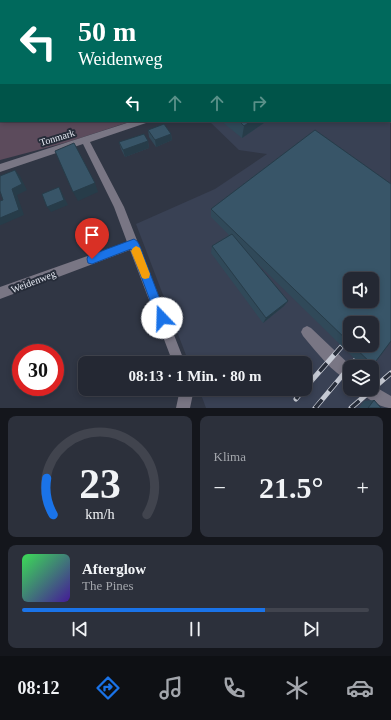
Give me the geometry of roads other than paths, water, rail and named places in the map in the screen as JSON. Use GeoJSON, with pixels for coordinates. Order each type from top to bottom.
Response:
{"type":"FeatureCollection","features":[{"type":"Feature","properties":{"kind":"street","name":"Tonmark"},"geometry":{"type":"LineString","coordinates":[[0,168],[140,122]]}},
{"type":"Feature","properties":{"kind":"street"},"geometry":{"type":"LineString","coordinates":[[85,140],[119,207],[176,356]]}},
{"type":"Feature","properties":{"kind":"street","name":"Weidenweg"},"geometry":{"type":"LineString","coordinates":[[0,293],[134,244]]}},
{"type":"Feature","properties":{"kind":"street"},"geometry":{"type":"LineString","coordinates":[[307,332],[343,368]]}},
{"type":"Feature","properties":{"kind":"street"},"geometry":{"type":"LineString","coordinates":[[183,408],[186,396]]}},
{"type":"Feature","properties":{"kind":"street"},"geometry":{"type":"LineString","coordinates":[[378,396],[391,404]]}},
{"type":"Feature","properties":{"kind":"railway"},"geometry":{"type":"LineString","coordinates":[[312,380],[343,345]]}},
{"type":"Feature","properties":{"kind":"railway"},"geometry":{"type":"LineString","coordinates":[[315,408],[362,352]]}},
{"type":"Feature","properties":{"kind":"railway"},"geometry":{"type":"LineString","coordinates":[[351,408],[391,373]]}}]}
